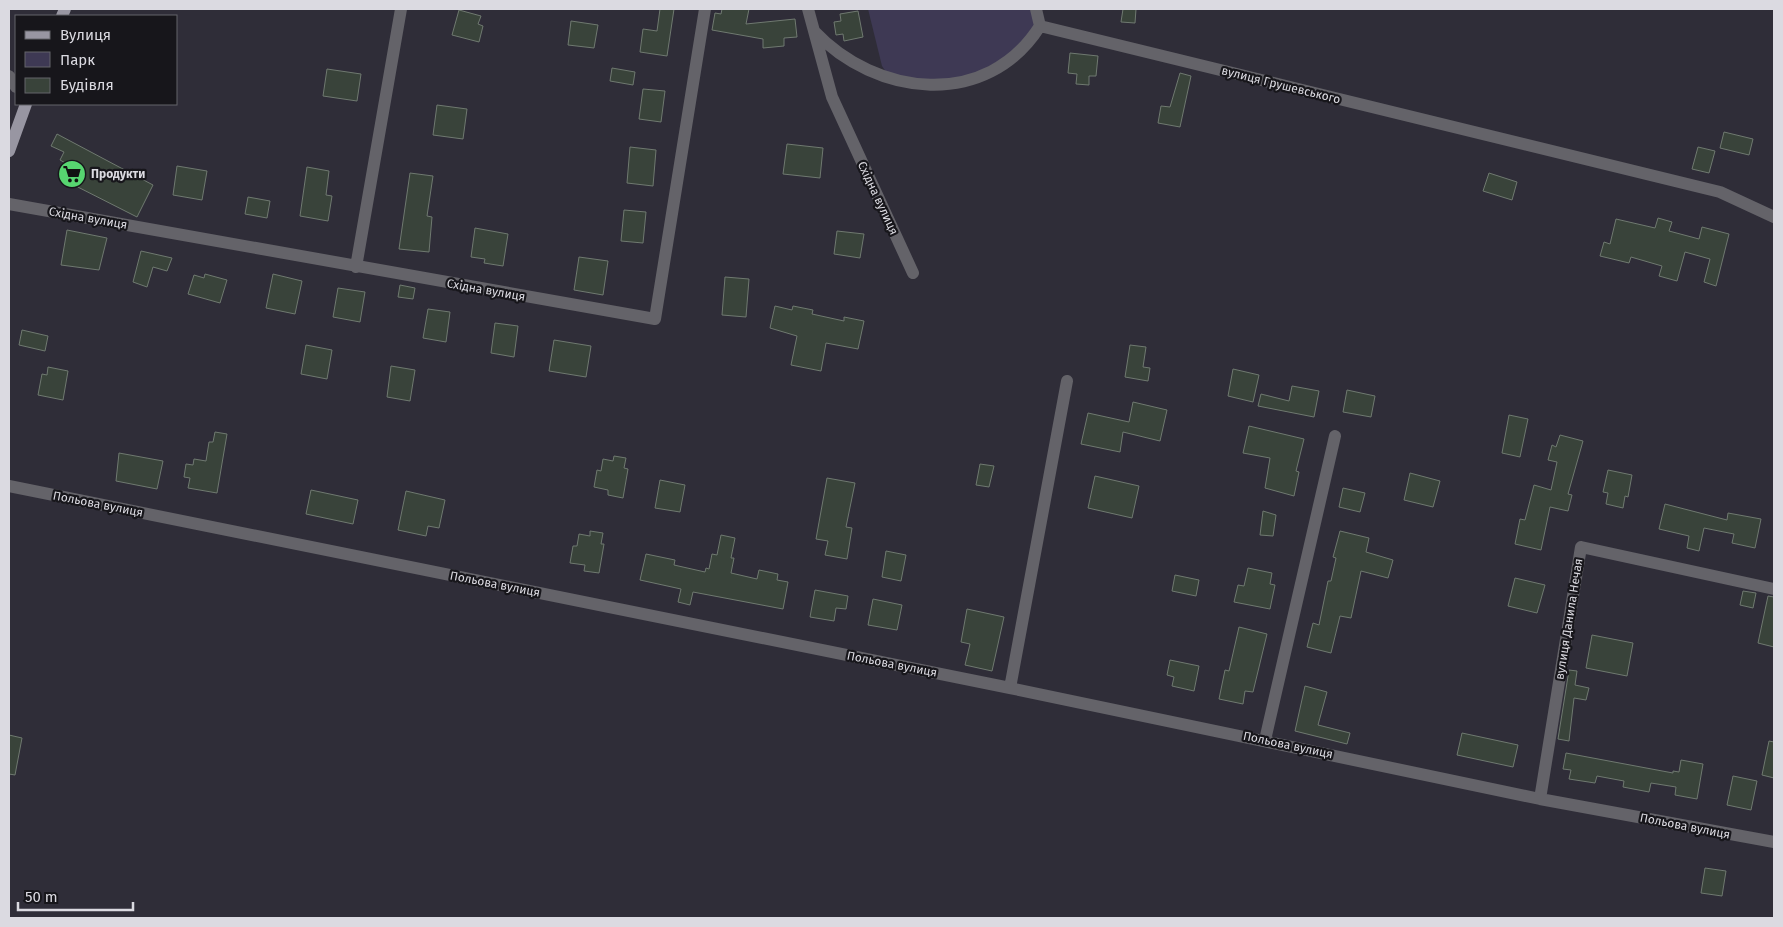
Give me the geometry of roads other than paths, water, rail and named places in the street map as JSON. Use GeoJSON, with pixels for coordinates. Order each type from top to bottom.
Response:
{"type":"FeatureCollection","features":[{"type":"Feature","properties":{"kind":"main road"},"geometry":{"type":"LineString","coordinates":[[9,151],[26,105]]}},
{"type":"Feature","properties":{"kind":"street"},"geometry":{"type":"LineString","coordinates":[[356,267],[401,9]]}},
{"type":"Feature","properties":{"kind":"street","name":"Східна вулиця"},"geometry":{"type":"LineString","coordinates":[[9,204],[655,319],[704,9]]}},
{"type":"Feature","properties":{"kind":"street","name":"Східна вулиця"},"geometry":{"type":"LineString","coordinates":[[808,9],[832,97],[913,273]]}},
{"type":"Feature","properties":{"kind":"street"},"geometry":{"type":"LineString","coordinates":[[814,31],[830,48],[864,69],[904,82],[940,85],[958,83],[994,70],[1028,45],[1040,26],[1036,9]]}},
{"type":"Feature","properties":{"kind":"street","name":"вулиця Грушевського"},"geometry":{"type":"LineString","coordinates":[[1040,26],[1720,192],[1774,217]]}},
{"type":"Feature","properties":{"kind":"street"},"geometry":{"type":"LineString","coordinates":[[1010,688],[1067,381]]}},
{"type":"Feature","properties":{"kind":"street"},"geometry":{"type":"LineString","coordinates":[[1265,740],[1335,436]]}},
{"type":"Feature","properties":{"kind":"street","name":"Польова вулиця"},"geometry":{"type":"LineString","coordinates":[[9,486],[1010,688],[1540,798],[1774,842]]}},
{"type":"Feature","properties":{"kind":"street","name":"вулиця Данила Нечая"},"geometry":{"type":"LineString","coordinates":[[1540,798],[1581,547],[1774,589]]}},
{"type":"Feature","properties":{"kind":"place","name":"Продукти"},"geometry":{"type":"Point","coordinates":[72,174]}}]}
